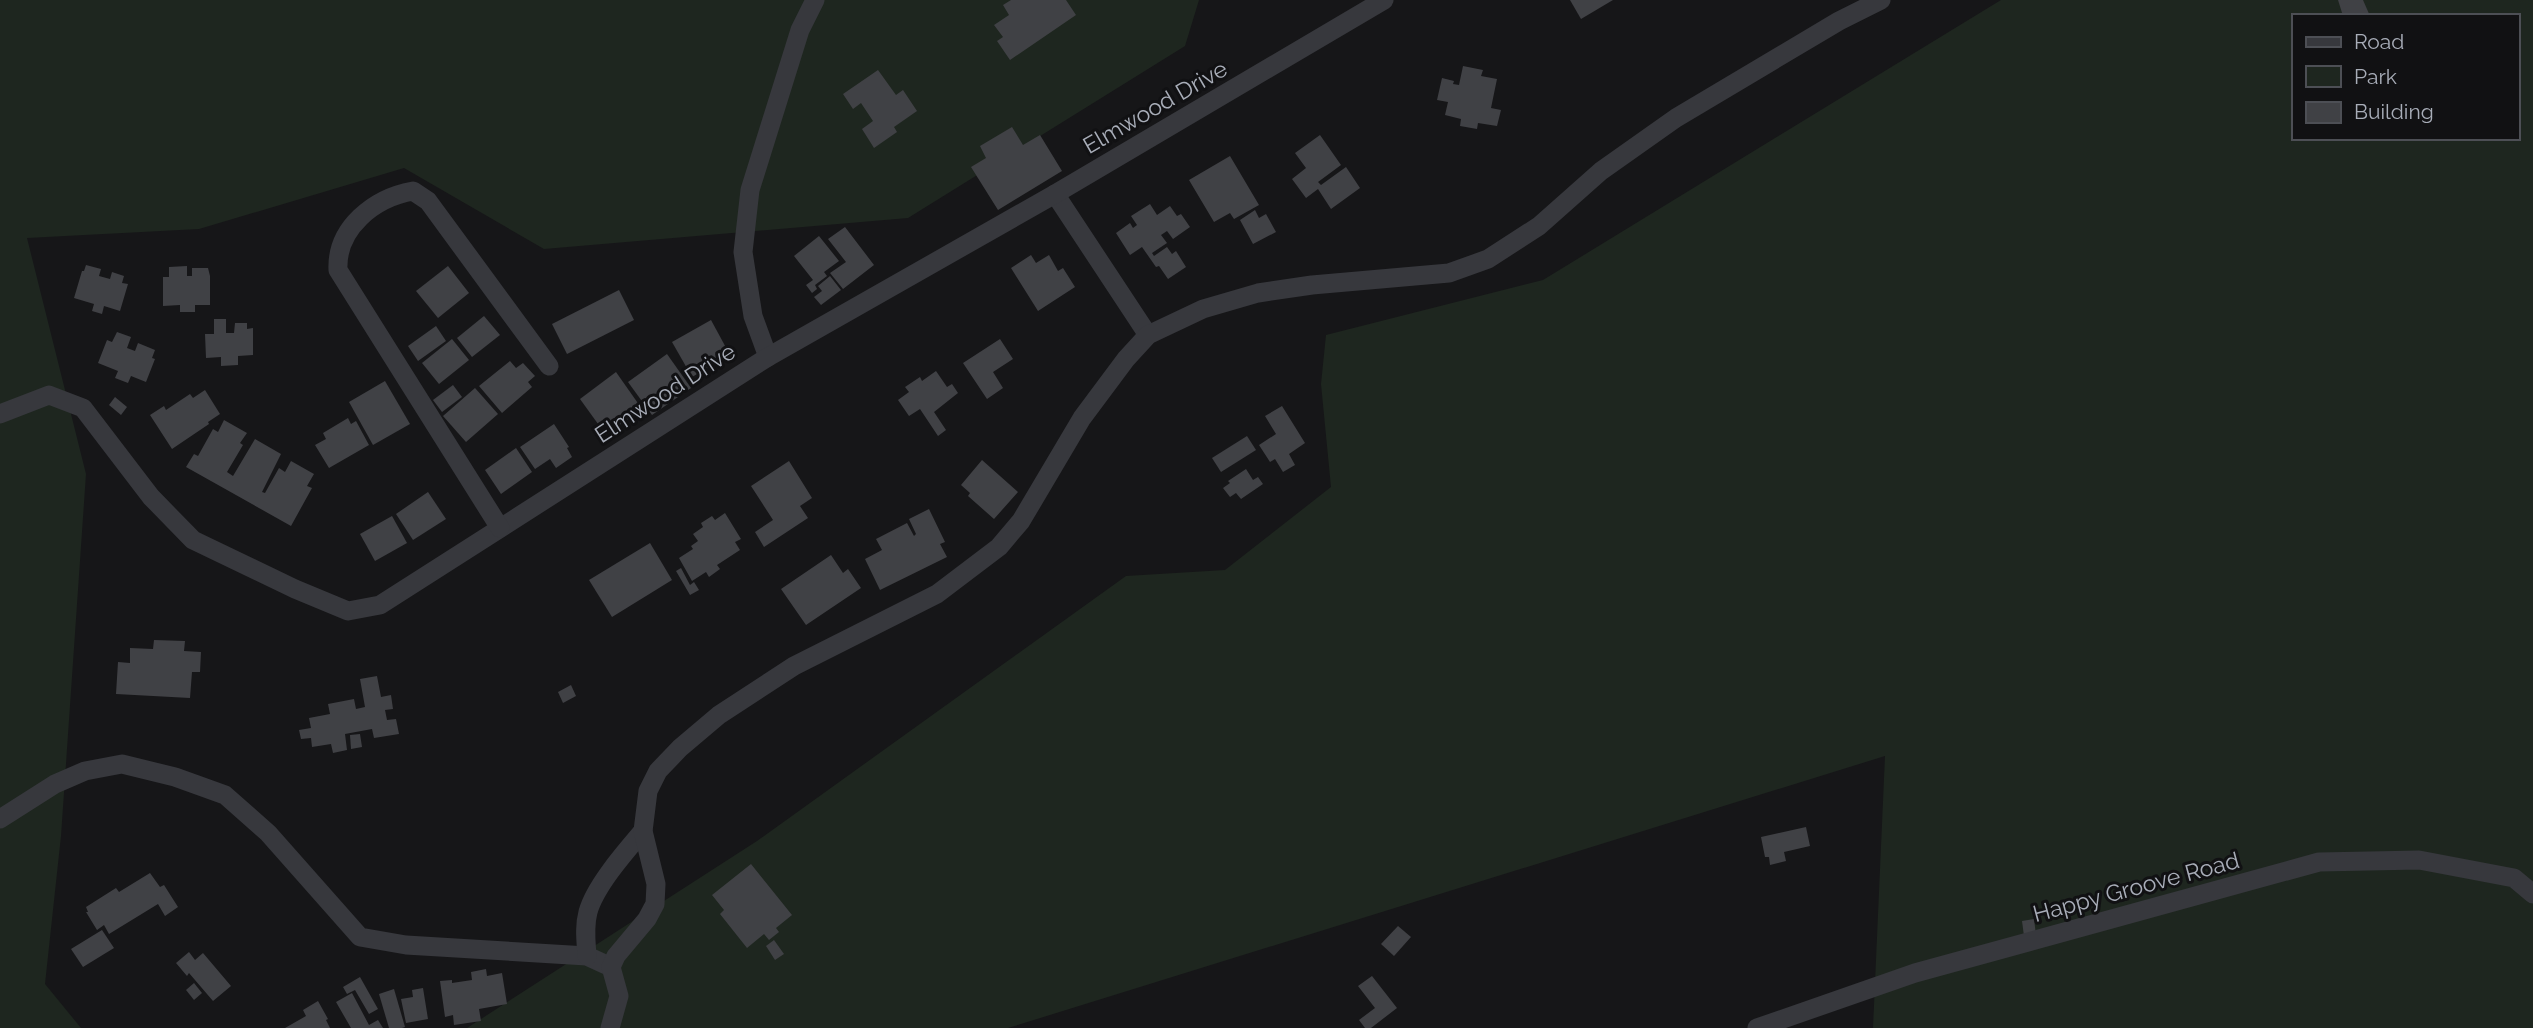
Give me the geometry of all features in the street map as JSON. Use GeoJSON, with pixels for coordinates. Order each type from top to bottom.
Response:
{"type":"FeatureCollection","features":[{"type":"Feature","properties":{"kind":"street"},"geometry":{"type":"LineString","coordinates":[[768,357],[753,316],[743,252],[750,190],[800,30],[815,0]]}},
{"type":"Feature","properties":{"kind":"street","name":"Elmwood Drive"},"geometry":{"type":"LineString","coordinates":[[0,414],[49,395],[83,408],[151,497],[193,540],[348,611],[380,605],[768,357],[1055,194],[1384,0]]}},
{"type":"Feature","properties":{"kind":"street"},"geometry":{"type":"LineString","coordinates":[[610,1028],[619,996],[611,967],[616,956],[648,919],[655,904],[656,884],[643,831],[648,791],[658,771],[719,715],[794,666],[937,594],[999,547],[1021,522],[1082,418],[1126,359],[1148,335],[1203,309],[1258,293],[1312,285],[1449,273],[1488,258],[1539,226],[1601,171],[1676,118],[1839,21],[1881,0]]}},
{"type":"Feature","properties":{"kind":"street"},"geometry":{"type":"LineString","coordinates":[[500,528],[338,270],[338,257],[346,232],[361,216],[393,194],[413,191],[428,201],[549,366]]}},
{"type":"Feature","properties":{"kind":"street"},"geometry":{"type":"LineString","coordinates":[[1055,194],[1148,335]]}},
{"type":"Feature","properties":{"kind":"street"},"geometry":{"type":"LineString","coordinates":[[0,819],[55,784],[85,771],[122,764],[175,777],[225,795],[268,833],[360,937],[406,945],[587,956],[611,967]]}},
{"type":"Feature","properties":{"kind":"street"},"geometry":{"type":"LineString","coordinates":[[587,956],[585,933],[589,910],[618,862],[643,831]]}},
{"type":"Feature","properties":{"kind":"street","name":"Happy Groove Road"},"geometry":{"type":"LineString","coordinates":[[1757,1028],[1915,973],[2319,862],[2419,860],[2514,878],[2533,894]]}},
{"type":"Feature","properties":{"kind":"green space"},"geometry":{"type":"Polygon","coordinates":[[[0,0],[1199,0],[1185,46],[908,218],[544,249],[404,168],[199,229],[27,238],[86,474],[61,836],[45,984],[81,1028],[0,1028],[0,0]]]}},
{"type":"Feature","properties":{"kind":"green space"},"geometry":{"type":"Polygon","coordinates":[[[2001,0],[2533,0],[2533,1028],[1873,1028],[1885,756],[1008,1028],[467,1028],[757,841],[1126,576],[1225,570],[1331,487],[1321,384],[1326,335],[1543,280],[2001,0]]]}},
{"type":"Feature","properties":{"kind":"building"},"geometry":{"type":"Polygon","coordinates":[[[1011,0],[1066,0],[1076,15],[1010,60],[997,41],[1003,37],[994,25],[1009,15],[1003,5],[1011,0]]]}},
{"type":"Feature","properties":{"kind":"building"},"geometry":{"type":"Polygon","coordinates":[[[1570,0],[1613,0],[1581,19],[1570,0]]]}},
{"type":"Feature","properties":{"kind":"building"},"geometry":{"type":"Polygon","coordinates":[[[2338,0],[2363,0],[2369,14],[2342,14],[2338,0]]]}},
{"type":"Feature","properties":{"kind":"building"},"geometry":{"type":"Polygon","coordinates":[[[1463,66],[1483,70],[1481,76],[1497,79],[1491,108],[1501,110],[1497,126],[1478,123],[1477,129],[1460,126],[1461,119],[1445,115],[1448,102],[1437,100],[1442,78],[1459,85],[1463,66]]]}},
{"type":"Feature","properties":{"kind":"building"},"geometry":{"type":"Polygon","coordinates":[[[878,70],[896,95],[903,90],[917,111],[894,127],[897,132],[874,148],[862,129],[873,121],[861,103],[853,109],[843,94],[878,70]]]}},
{"type":"Feature","properties":{"kind":"building"},"geometry":{"type":"Polygon","coordinates":[[[1012,127],[1023,145],[1040,135],[1062,171],[998,210],[971,167],[986,158],[980,146],[1012,127]]]}},
{"type":"Feature","properties":{"kind":"building"},"geometry":{"type":"Polygon","coordinates":[[[1320,135],[1341,165],[1318,182],[1321,185],[1346,167],[1360,188],[1331,209],[1318,189],[1306,198],[1292,179],[1306,168],[1295,153],[1320,135]]]}},
{"type":"Feature","properties":{"kind":"building"},"geometry":{"type":"Polygon","coordinates":[[[1230,156],[1259,205],[1234,219],[1230,213],[1214,222],[1189,180],[1230,156]]]}},
{"type":"Feature","properties":{"kind":"building"},"geometry":{"type":"Polygon","coordinates":[[[1150,204],[1157,215],[1170,206],[1177,216],[1181,214],[1190,227],[1173,239],[1167,231],[1161,235],[1167,243],[1152,253],[1154,256],[1167,247],[1172,254],[1176,251],[1186,267],[1168,279],[1142,247],[1130,255],[1116,233],[1130,223],[1133,228],[1137,225],[1131,216],[1150,204]]]}},
{"type":"Feature","properties":{"kind":"building"},"geometry":{"type":"Polygon","coordinates":[[[1255,210],[1259,218],[1266,214],[1276,232],[1253,244],[1240,220],[1255,210]]]}},
{"type":"Feature","properties":{"kind":"building"},"geometry":{"type":"Polygon","coordinates":[[[845,227],[874,265],[843,289],[830,273],[846,262],[828,239],[845,227]]]}},
{"type":"Feature","properties":{"kind":"building"},"geometry":{"type":"Polygon","coordinates":[[[819,236],[839,261],[824,272],[827,276],[815,285],[817,289],[812,293],[806,285],[813,280],[794,256],[819,236]]]}},
{"type":"Feature","properties":{"kind":"building"},"geometry":{"type":"Polygon","coordinates":[[[1031,255],[1036,263],[1049,255],[1058,271],[1063,268],[1075,287],[1038,311],[1011,268],[1031,255]]]}},
{"type":"Feature","properties":{"kind":"building"},"geometry":{"type":"Polygon","coordinates":[[[86,265],[101,269],[99,276],[110,279],[112,272],[124,276],[122,283],[128,284],[120,311],[104,306],[102,314],[92,311],[94,304],[74,298],[86,265]]]}},
{"type":"Feature","properties":{"kind":"building"},"geometry":{"type":"Polygon","coordinates":[[[187,266],[187,276],[192,276],[192,268],[208,268],[210,276],[210,305],[195,305],[195,312],[180,312],[180,305],[163,306],[163,277],[169,277],[169,267],[187,266]]]}},
{"type":"Feature","properties":{"kind":"building"},"geometry":{"type":"Polygon","coordinates":[[[448,266],[469,293],[438,318],[416,291],[448,266]]]}},
{"type":"Feature","properties":{"kind":"building"},"geometry":{"type":"Polygon","coordinates":[[[830,276],[841,290],[821,305],[814,297],[822,291],[818,286],[830,276]]]}},
{"type":"Feature","properties":{"kind":"building"},"geometry":{"type":"Polygon","coordinates":[[[619,290],[634,320],[567,354],[552,324],[619,290]]]}},
{"type":"Feature","properties":{"kind":"building"},"geometry":{"type":"Polygon","coordinates":[[[484,316],[500,335],[472,357],[457,338],[484,316]]]}},
{"type":"Feature","properties":{"kind":"building"},"geometry":{"type":"Polygon","coordinates":[[[214,319],[226,319],[226,333],[234,333],[235,323],[247,323],[247,329],[253,328],[253,355],[238,356],[238,365],[221,366],[221,357],[206,358],[205,334],[214,334],[214,319]]]}},
{"type":"Feature","properties":{"kind":"building"},"geometry":{"type":"Polygon","coordinates":[[[711,320],[730,355],[692,377],[672,342],[711,320]]]}},
{"type":"Feature","properties":{"kind":"building"},"geometry":{"type":"Polygon","coordinates":[[[436,326],[446,341],[418,361],[408,346],[436,326]]]}},
{"type":"Feature","properties":{"kind":"building"},"geometry":{"type":"Polygon","coordinates":[[[117,332],[131,337],[127,348],[135,351],[138,343],[155,350],[152,358],[155,359],[146,382],[131,376],[128,383],[115,378],[118,371],[98,363],[107,340],[112,342],[117,332]]]}},
{"type":"Feature","properties":{"kind":"building"},"geometry":{"type":"Polygon","coordinates":[[[452,339],[469,360],[439,384],[422,363],[452,339]]]}},
{"type":"Feature","properties":{"kind":"building"},"geometry":{"type":"Polygon","coordinates":[[[1000,339],[1013,359],[993,372],[1003,388],[987,399],[963,363],[1000,339]]]}},
{"type":"Feature","properties":{"kind":"building"},"geometry":{"type":"Polygon","coordinates":[[[667,354],[691,388],[652,415],[628,382],[667,354]]]}},
{"type":"Feature","properties":{"kind":"building"},"geometry":{"type":"Polygon","coordinates":[[[510,361],[516,368],[523,363],[535,376],[528,382],[532,387],[502,413],[479,386],[510,361]]]}},
{"type":"Feature","properties":{"kind":"building"},"geometry":{"type":"Polygon","coordinates":[[[936,371],[947,387],[952,384],[958,393],[934,412],[946,430],[938,436],[920,409],[909,416],[898,400],[909,392],[905,387],[920,377],[922,381],[936,371]]]}},
{"type":"Feature","properties":{"kind":"building"},"geometry":{"type":"Polygon","coordinates":[[[616,372],[642,409],[606,435],[580,399],[616,372]]]}},
{"type":"Feature","properties":{"kind":"building"},"geometry":{"type":"Polygon","coordinates":[[[385,381],[410,424],[373,445],[349,402],[385,381]]]}},
{"type":"Feature","properties":{"kind":"building"},"geometry":{"type":"Polygon","coordinates":[[[453,385],[462,397],[442,412],[433,400],[453,385]]]}},
{"type":"Feature","properties":{"kind":"building"},"geometry":{"type":"Polygon","coordinates":[[[475,388],[498,414],[466,442],[443,416],[475,388]]]}},
{"type":"Feature","properties":{"kind":"building"},"geometry":{"type":"Polygon","coordinates":[[[205,390],[220,414],[172,449],[150,415],[164,406],[166,410],[190,394],[193,398],[205,390]]]}},
{"type":"Feature","properties":{"kind":"building"},"geometry":{"type":"Polygon","coordinates":[[[115,397],[127,407],[121,415],[109,405],[115,397]]]}},
{"type":"Feature","properties":{"kind":"building"},"geometry":{"type":"Polygon","coordinates":[[[1282,406],[1305,443],[1289,454],[1295,465],[1283,472],[1275,459],[1270,462],[1259,445],[1276,434],[1265,416],[1282,406]]]}},
{"type":"Feature","properties":{"kind":"building"},"geometry":{"type":"Polygon","coordinates":[[[348,418],[351,424],[356,421],[369,445],[329,468],[315,445],[326,439],[323,433],[348,418]]]}},
{"type":"Feature","properties":{"kind":"building"},"geometry":{"type":"Polygon","coordinates":[[[224,420],[247,433],[227,472],[233,476],[255,439],[281,454],[262,492],[265,493],[279,468],[285,472],[291,461],[314,474],[307,486],[312,488],[291,526],[186,467],[194,454],[198,456],[213,429],[218,432],[224,420]]]}},
{"type":"Feature","properties":{"kind":"building"},"geometry":{"type":"Polygon","coordinates":[[[554,424],[569,447],[567,448],[572,457],[556,468],[550,459],[535,469],[520,447],[554,424]]]}},
{"type":"Feature","properties":{"kind":"building"},"geometry":{"type":"Polygon","coordinates":[[[1247,436],[1256,450],[1221,472],[1212,458],[1247,436]]]}},
{"type":"Feature","properties":{"kind":"building"},"geometry":{"type":"Polygon","coordinates":[[[516,448],[532,472],[501,494],[485,470],[516,448]]]}},
{"type":"Feature","properties":{"kind":"building"},"geometry":{"type":"Polygon","coordinates":[[[982,460],[1018,492],[994,519],[968,496],[970,493],[961,485],[982,460]]]}},
{"type":"Feature","properties":{"kind":"building"},"geometry":{"type":"Polygon","coordinates":[[[789,461],[812,498],[800,506],[808,518],[764,547],[755,532],[773,520],[751,486],[789,461]]]}},
{"type":"Feature","properties":{"kind":"building"},"geometry":{"type":"Polygon","coordinates":[[[1246,469],[1253,480],[1258,477],[1263,484],[1241,499],[1236,493],[1230,497],[1223,488],[1230,483],[1228,481],[1246,469]]]}},
{"type":"Feature","properties":{"kind":"building"},"geometry":{"type":"Polygon","coordinates":[[[428,492],[446,519],[413,540],[396,514],[428,492]]]}},
{"type":"Feature","properties":{"kind":"building"},"geometry":{"type":"Polygon","coordinates":[[[929,509],[945,542],[940,544],[947,557],[880,590],[865,559],[882,550],[876,539],[907,523],[914,536],[916,534],[909,519],[929,509]]]}},
{"type":"Feature","properties":{"kind":"building"},"geometry":{"type":"Polygon","coordinates":[[[725,513],[741,539],[735,542],[740,550],[717,565],[720,569],[709,577],[706,572],[692,581],[679,558],[693,549],[691,546],[698,541],[693,534],[703,527],[701,523],[712,516],[715,520],[725,513]]]}},
{"type":"Feature","properties":{"kind":"building"},"geometry":{"type":"Polygon","coordinates":[[[392,516],[407,543],[375,561],[360,534],[392,516]]]}},
{"type":"Feature","properties":{"kind":"building"},"geometry":{"type":"Polygon","coordinates":[[[650,543],[672,580],[612,617],[589,580],[650,543]]]}},
{"type":"Feature","properties":{"kind":"building"},"geometry":{"type":"Polygon","coordinates":[[[831,555],[843,573],[848,569],[861,588],[806,625],[781,589],[831,555]]]}},
{"type":"Feature","properties":{"kind":"building"},"geometry":{"type":"Polygon","coordinates":[[[681,568],[690,585],[694,582],[699,590],[690,595],[676,571],[681,568]]]}},
{"type":"Feature","properties":{"kind":"building"},"geometry":{"type":"Polygon","coordinates":[[[154,640],[185,641],[184,651],[201,652],[200,672],[192,672],[190,698],[116,694],[118,662],[130,663],[130,648],[153,649],[154,640]]]}},
{"type":"Feature","properties":{"kind":"building"},"geometry":{"type":"Polygon","coordinates":[[[377,676],[381,697],[391,695],[393,709],[385,710],[387,720],[396,719],[399,734],[374,738],[372,729],[345,734],[347,750],[333,753],[331,744],[312,747],[311,738],[301,739],[299,730],[311,728],[309,718],[330,714],[328,704],[354,699],[356,709],[365,707],[360,679],[377,676]]]}},
{"type":"Feature","properties":{"kind":"building"},"geometry":{"type":"Polygon","coordinates":[[[571,685],[576,696],[563,703],[558,692],[571,685]]]}},
{"type":"Feature","properties":{"kind":"building"},"geometry":{"type":"Polygon","coordinates":[[[360,734],[362,747],[351,749],[350,735],[360,734]]]}},
{"type":"Feature","properties":{"kind":"building"},"geometry":{"type":"Polygon","coordinates":[[[1806,827],[1810,846],[1784,852],[1786,861],[1770,865],[1769,857],[1765,857],[1761,837],[1806,827]]]}},
{"type":"Feature","properties":{"kind":"building"},"geometry":{"type":"Polygon","coordinates":[[[751,864],[792,915],[776,928],[779,932],[769,940],[764,934],[747,948],[720,914],[724,910],[712,895],[751,864]]]}},
{"type":"Feature","properties":{"kind":"building"},"geometry":{"type":"Polygon","coordinates":[[[150,873],[160,887],[164,885],[178,907],[165,916],[158,904],[109,934],[104,925],[97,930],[86,912],[86,907],[116,888],[119,892],[150,873]]]}},
{"type":"Feature","properties":{"kind":"building"},"geometry":{"type":"Polygon","coordinates":[[[2034,919],[2036,935],[2024,936],[2022,921],[2034,919]]]}},
{"type":"Feature","properties":{"kind":"building"},"geometry":{"type":"Polygon","coordinates":[[[1398,926],[1411,937],[1394,956],[1381,944],[1398,926]]]}},
{"type":"Feature","properties":{"kind":"building"},"geometry":{"type":"Polygon","coordinates":[[[102,930],[114,948],[83,967],[71,949],[102,930]]]}},
{"type":"Feature","properties":{"kind":"building"},"geometry":{"type":"Polygon","coordinates":[[[774,940],[784,954],[775,960],[766,946],[774,940]]]}},
{"type":"Feature","properties":{"kind":"building"},"geometry":{"type":"Polygon","coordinates":[[[189,952],[195,960],[203,953],[231,986],[213,1001],[189,973],[187,976],[176,963],[189,952]]]}},
{"type":"Feature","properties":{"kind":"building"},"geometry":{"type":"Polygon","coordinates":[[[486,969],[487,976],[502,973],[507,1004],[479,1009],[481,1021],[454,1025],[453,1015],[445,1017],[440,981],[452,980],[452,983],[472,980],[471,972],[486,969]]]}},
{"type":"Feature","properties":{"kind":"building"},"geometry":{"type":"Polygon","coordinates":[[[1372,976],[1397,1008],[1371,1028],[1365,1028],[1359,1020],[1375,1008],[1358,986],[1372,976]]]}},
{"type":"Feature","properties":{"kind":"building"},"geometry":{"type":"Polygon","coordinates":[[[360,977],[378,1009],[369,1014],[355,990],[347,994],[343,987],[360,977]]]}},
{"type":"Feature","properties":{"kind":"building"},"geometry":{"type":"Polygon","coordinates":[[[194,983],[202,993],[194,1000],[186,990],[194,983]]]}},
{"type":"Feature","properties":{"kind":"building"},"geometry":{"type":"Polygon","coordinates":[[[423,988],[428,1019],[406,1023],[401,999],[413,997],[412,990],[423,988]]]}},
{"type":"Feature","properties":{"kind":"building"},"geometry":{"type":"Polygon","coordinates":[[[394,989],[405,1027],[402,1028],[389,1028],[379,994],[394,989]]]}},
{"type":"Feature","properties":{"kind":"building"},"geometry":{"type":"Polygon","coordinates":[[[352,993],[369,1025],[378,1020],[383,1028],[351,1028],[336,1002],[352,993]]]}},
{"type":"Feature","properties":{"kind":"building"},"geometry":{"type":"Polygon","coordinates":[[[318,1001],[330,1028],[285,1028],[306,1016],[303,1010],[318,1001]]]}}]}
